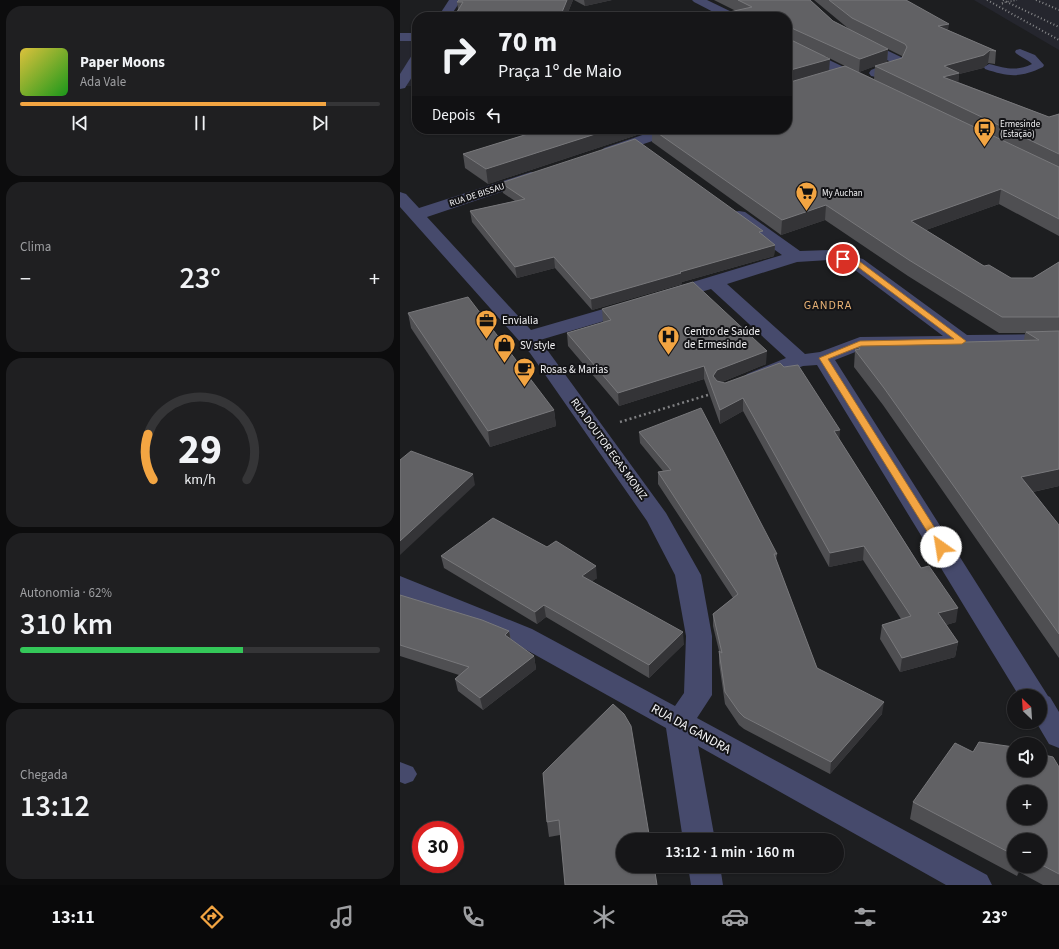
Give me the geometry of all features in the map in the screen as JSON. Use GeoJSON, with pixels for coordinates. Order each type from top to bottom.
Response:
{"type":"FeatureCollection","features":[{"type":"Feature","properties":{"kind":"street"},"geometry":{"type":"LineString","coordinates":[[447,12],[455,0]]}},
{"type":"Feature","properties":{"kind":"street"},"geometry":{"type":"LineString","coordinates":[[698,0],[722,12]]}},
{"type":"Feature","properties":{"kind":"street"},"geometry":{"type":"LineString","coordinates":[[400,37],[412,37]]}},
{"type":"Feature","properties":{"kind":"street"},"geometry":{"type":"LineString","coordinates":[[852,38],[898,61],[895,66],[858,79]]}},
{"type":"Feature","properties":{"kind":"street"},"geometry":{"type":"LineString","coordinates":[[792,46],[877,88]]}},
{"type":"Feature","properties":{"kind":"street"},"geometry":{"type":"LineString","coordinates":[[401,83],[412,66]]}},
{"type":"Feature","properties":{"kind":"street"},"geometry":{"type":"LineString","coordinates":[[826,78],[845,72]]}},
{"type":"Feature","properties":{"kind":"street"},"geometry":{"type":"LineString","coordinates":[[401,83],[412,82]]}},
{"type":"Feature","properties":{"kind":"street"},"geometry":{"type":"LineString","coordinates":[[594,156],[644,146],[665,134]]}},
{"type":"Feature","properties":{"kind":"street","name":"RUA DE BISSAU"},"geometry":{"type":"LineString","coordinates":[[416,215],[542,173]]}},
{"type":"Feature","properties":{"kind":"street","name":"RUA DOUTOR EGAS MONIZ"},"geometry":{"type":"LineString","coordinates":[[400,197],[537,349],[658,519],[688,576],[699,636],[698,694],[679,722]]}},
{"type":"Feature","properties":{"kind":"street"},"geometry":{"type":"LineString","coordinates":[[725,205],[796,257]]}},
{"type":"Feature","properties":{"kind":"street"},"geometry":{"type":"LineString","coordinates":[[526,338],[796,257],[830,256],[857,263],[962,341]]}},
{"type":"Feature","properties":{"kind":"street"},"geometry":{"type":"LineString","coordinates":[[714,282],[800,360]]}},
{"type":"Feature","properties":{"kind":"street"},"geometry":{"type":"LineString","coordinates":[[724,389],[800,360],[823,358],[860,343],[1059,340]]}},
{"type":"Feature","properties":{"kind":"street"},"geometry":{"type":"LineString","coordinates":[[823,358],[1030,689]]}},
{"type":"Feature","properties":{"kind":"street","name":"RUA DA GANDRA"},"geometry":{"type":"LineString","coordinates":[[400,585],[523,636],[976,885]]}},
{"type":"Feature","properties":{"kind":"street"},"geometry":{"type":"LineString","coordinates":[[1047,716],[1059,736]]}},
{"type":"Feature","properties":{"kind":"street"},"geometry":{"type":"LineString","coordinates":[[679,722],[699,833]]}},
{"type":"Feature","properties":{"kind":"street"},"geometry":{"type":"LineString","coordinates":[[705,873],[707,885]]}},
{"type":"Feature","properties":{"kind":"lane"},"geometry":{"type":"LineString","coordinates":[[989,67],[1004,72],[1024,72],[1039,65],[1030,57],[1020,52]]}},
{"type":"Feature","properties":{"kind":"path"},"geometry":{"type":"LineString","coordinates":[[1003,4],[1001,3],[1017,0]]}},
{"type":"Feature","properties":{"kind":"path"},"geometry":{"type":"LineString","coordinates":[[595,430],[724,389]]}},
{"type":"Feature","properties":{"kind":"shaded area"},"geometry":{"type":"Polygon","coordinates":[[[974,0],[1059,0],[1059,50],[974,0]]]}},
{"type":"Feature","properties":{"kind":"shaded area"},"geometry":{"type":"Polygon","coordinates":[[[400,34],[412,34],[412,86],[400,86],[400,34]]]}},
{"type":"Feature","properties":{"kind":"building"},"geometry":{"type":"Polygon","coordinates":[[[459,0],[567,0],[562,12],[457,12],[463,2],[457,2],[459,0]]]}},
{"type":"Feature","properties":{"kind":"building"},"geometry":{"type":"Polygon","coordinates":[[[738,0],[810,0],[833,21],[888,49],[860,59],[792,28],[792,12],[730,12],[752,7],[738,0]]]}},
{"type":"Feature","properties":{"kind":"building"},"geometry":{"type":"Polygon","coordinates":[[[829,0],[906,0],[949,24],[938,26],[996,51],[990,50],[984,55],[944,66],[959,73],[943,77],[1049,117],[1059,114],[1059,154],[875,66],[902,58],[907,47],[905,44],[852,18],[829,0]]]}},
{"type":"Feature","properties":{"kind":"building"},"geometry":{"type":"Polygon","coordinates":[[[792,40],[830,59],[792,70],[792,40]]]}},
{"type":"Feature","properties":{"kind":"building"},"geometry":{"type":"Polygon","coordinates":[[[845,66],[1059,167],[1059,219],[1001,189],[911,221],[984,266],[989,265],[1011,278],[1033,278],[1059,262],[1059,317],[1002,317],[909,260],[826,205],[782,220],[659,134],[792,134],[792,82],[845,66]]]}},
{"type":"Feature","properties":{"kind":"building"},"geometry":{"type":"Polygon","coordinates":[[[528,134],[595,134],[486,169],[463,154],[528,134]]]}},
{"type":"Feature","properties":{"kind":"building"},"geometry":{"type":"Polygon","coordinates":[[[635,139],[763,231],[759,232],[775,245],[591,299],[554,257],[515,267],[470,211],[525,199],[501,183],[635,139]]]}},
{"type":"Feature","properties":{"kind":"building"},"geometry":{"type":"Polygon","coordinates":[[[693,282],[767,351],[717,370],[713,376],[717,381],[725,383],[780,363],[784,367],[798,365],[840,430],[834,431],[921,568],[929,566],[958,608],[938,613],[958,642],[902,658],[882,625],[911,616],[864,546],[830,553],[743,398],[720,410],[704,366],[618,393],[567,333],[611,320],[602,309],[693,282]]]}},
{"type":"Feature","properties":{"kind":"building"},"geometry":{"type":"Polygon","coordinates":[[[468,297],[554,410],[488,431],[408,313],[468,297]]]}},
{"type":"Feature","properties":{"kind":"building"},"geometry":{"type":"Polygon","coordinates":[[[1059,331],[1059,469],[1021,477],[1059,525],[1059,634],[884,388],[855,350],[860,349],[857,345],[1039,340],[1026,332],[1059,331]]]}},
{"type":"Feature","properties":{"kind":"building"},"geometry":{"type":"Polygon","coordinates":[[[701,408],[777,554],[774,554],[817,668],[884,702],[831,762],[744,717],[725,692],[719,651],[722,653],[713,614],[738,594],[658,472],[671,470],[639,432],[701,408]]]}},
{"type":"Feature","properties":{"kind":"building"},"geometry":{"type":"Polygon","coordinates":[[[411,451],[473,474],[400,541],[400,460],[411,451]]]}},
{"type":"Feature","properties":{"kind":"building"},"geometry":{"type":"Polygon","coordinates":[[[493,518],[547,547],[556,541],[596,566],[582,576],[683,632],[649,665],[544,605],[535,612],[441,556],[493,518]]]}},
{"type":"Feature","properties":{"kind":"building"},"geometry":{"type":"Polygon","coordinates":[[[400,595],[482,620],[509,631],[505,635],[534,656],[480,698],[455,679],[469,667],[400,645],[400,595]]]}},
{"type":"Feature","properties":{"kind":"building"},"geometry":{"type":"Polygon","coordinates":[[[613,704],[624,714],[631,726],[649,833],[616,833],[616,873],[655,873],[657,885],[565,885],[559,820],[547,822],[543,773],[613,704]]]}},
{"type":"Feature","properties":{"kind":"building"},"geometry":{"type":"Polygon","coordinates":[[[979,742],[1007,746],[1007,777],[1047,777],[1047,756],[1053,757],[1059,767],[1059,874],[1047,868],[1047,833],[1007,833],[1007,851],[913,802],[955,743],[973,752],[979,742]]]}},
{"type":"Feature","properties":{"kind":"railway"},"geometry":{"type":"LineString","coordinates":[[987,0],[1059,40]]}},
{"type":"Feature","properties":{"kind":"railway"},"geometry":{"type":"LineString","coordinates":[[1003,0],[1059,27]]}},
{"type":"Feature","properties":{"kind":"railway"},"geometry":{"type":"LineString","coordinates":[[1036,0],[1059,10]]}},
{"type":"Feature","properties":{"kind":"place","name":"Ermesinde (Estação)"},"geometry":{"type":"Point","coordinates":[984,148]}},
{"type":"Feature","properties":{"kind":"place","name":"My Auchan"},"geometry":{"type":"Point","coordinates":[806,212]}},
{"type":"Feature","properties":{"kind":"place","name":"Envialia"},"geometry":{"type":"Point","coordinates":[486,340]}},
{"type":"Feature","properties":{"kind":"place","name":"Centro de Saúde de Ermesinde"},"geometry":{"type":"Point","coordinates":[668,356]}},
{"type":"Feature","properties":{"kind":"place","name":"SV style"},"geometry":{"type":"Point","coordinates":[504,364]}},
{"type":"Feature","properties":{"kind":"place","name":"Rosas & Marias"},"geometry":{"type":"Point","coordinates":[525,388]}},
{"type":"Feature","properties":{"kind":"district","name":"GANDRA"},"geometry":{"type":"Point","coordinates":[828,305]}},
{"type":"Feature","properties":{"kind":"route"},"geometry":{"type":"LineString","coordinates":[[843,259],[857,263],[962,341],[860,343],[823,358],[941,547]]}}]}
